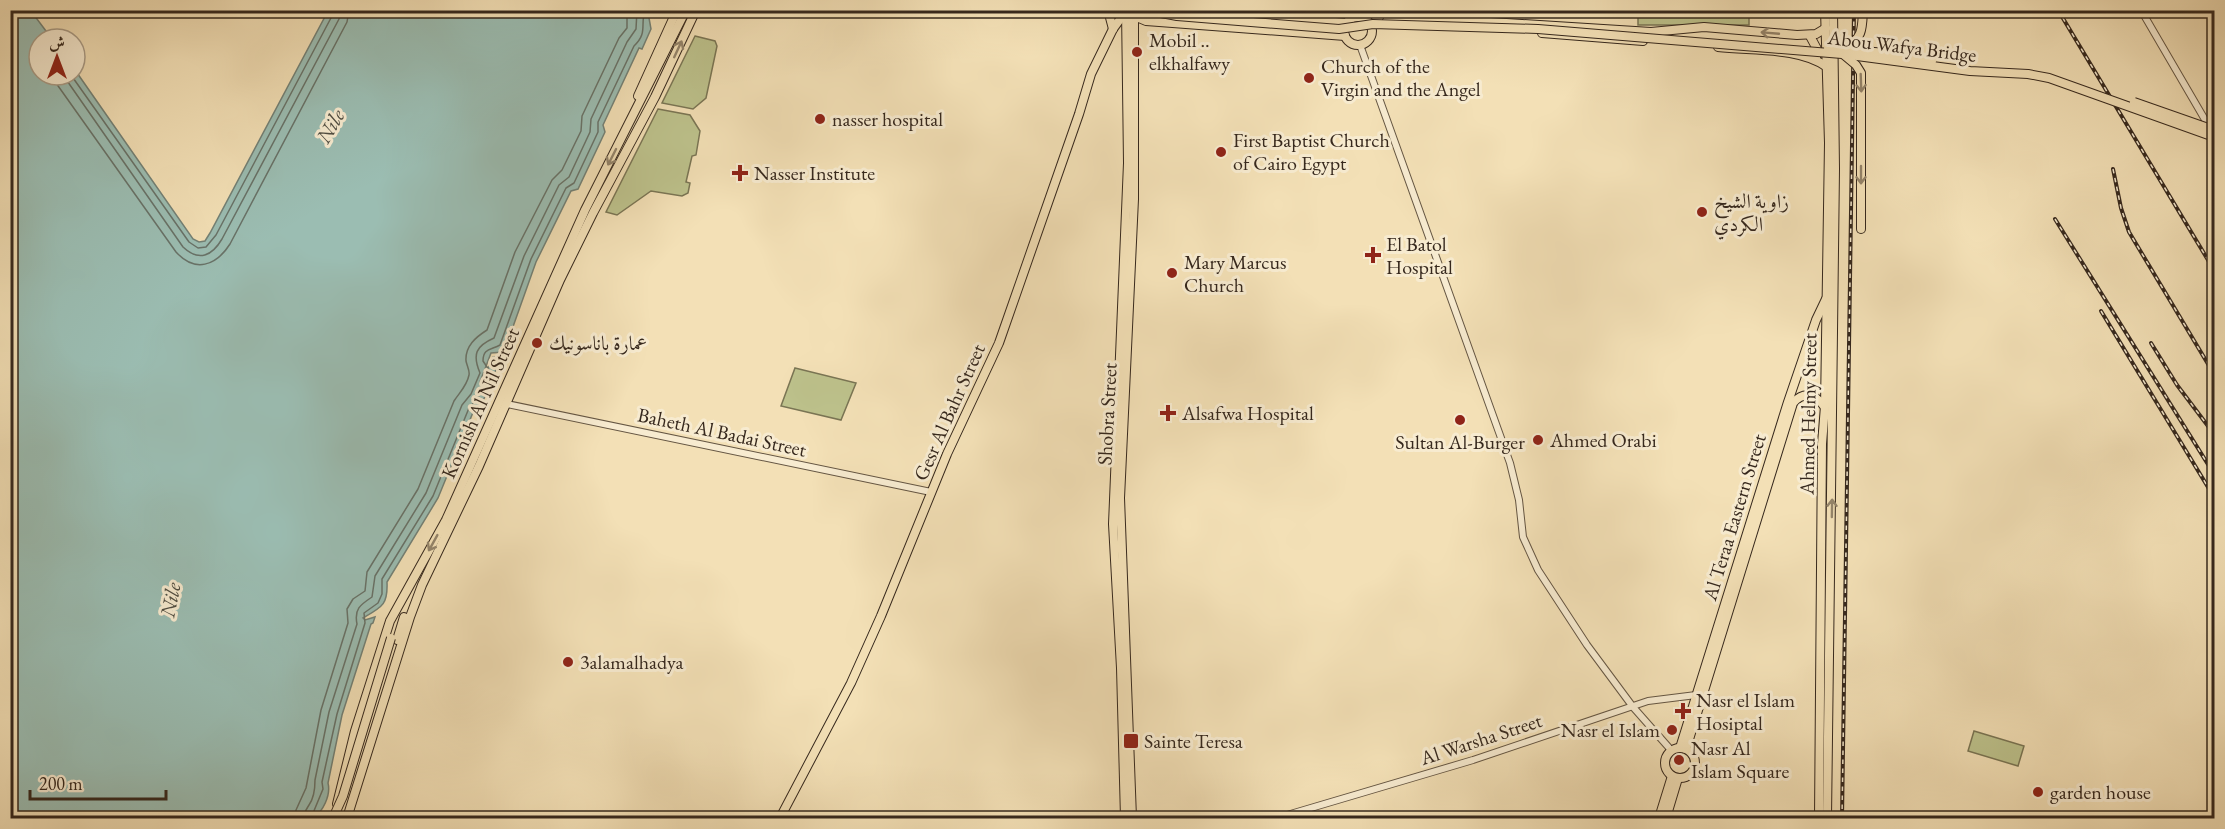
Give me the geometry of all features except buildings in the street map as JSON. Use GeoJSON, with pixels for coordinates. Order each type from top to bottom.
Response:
{"type":"FeatureCollection","features":[{"type":"Feature","properties":{"kind":"highway"},"geometry":{"type":"LineString","coordinates":[[629,122],[645,77],[677,10]]}},
{"type":"Feature","properties":{"kind":"highway","name":"Kornish Al Nil Street"},"geometry":{"type":"LineString","coordinates":[[333,819],[355,731],[388,628],[446,520],[585,210],[686,10]]}},
{"type":"Feature","properties":{"kind":"highway","name":"Kornish Al Nil Street"},"geometry":{"type":"LineString","coordinates":[[347,819],[415,602],[453,524],[560,280],[655,97],[696,10]]}},
{"type":"Feature","properties":{"kind":"highway"},"geometry":{"type":"LineString","coordinates":[[656,71],[658,75],[665,76]]}},
{"type":"Feature","properties":{"kind":"highway"},"geometry":{"type":"LineString","coordinates":[[646,92],[651,91],[655,97]]}},
{"type":"Feature","properties":{"kind":"highway"},"geometry":{"type":"LineString","coordinates":[[333,819],[343,796],[394,639],[415,602]]}},
{"type":"Feature","properties":{"kind":"highway"},"geometry":{"type":"LineString","coordinates":[[340,819],[394,639],[400,603]]}},
{"type":"Feature","properties":{"kind":"highway"},"geometry":{"type":"LineString","coordinates":[[340,819],[347,801],[349,783],[347,763]]}},
{"type":"Feature","properties":{"kind":"main road"},"geometry":{"type":"LineString","coordinates":[[1108,10],[1113,29]]}},
{"type":"Feature","properties":{"kind":"main road","name":"Abou Wafya Bridge"},"geometry":{"type":"LineString","coordinates":[[1146,10],[1177,16],[1339,29],[1373,24],[1514,28],[1844,52]]}},
{"type":"Feature","properties":{"kind":"main road"},"geometry":{"type":"LineString","coordinates":[[1197,10],[1347,23],[1359,18],[1370,24],[1520,31],[1797,54],[1815,59],[1827,67]]}},
{"type":"Feature","properties":{"kind":"main road","name":"Ahmed Helmy Street"},"geometry":{"type":"LineString","coordinates":[[1819,819],[1822,450],[1825,406],[1829,155],[1825,10]]}},
{"type":"Feature","properties":{"kind":"main road","name":"Ahmed Helmy Street"},"geometry":{"type":"LineString","coordinates":[[1827,819],[1833,469],[1835,169],[1833,10]]}},
{"type":"Feature","properties":{"kind":"main road"},"geometry":{"type":"LineString","coordinates":[[1861,229],[1861,72],[1844,52],[1857,41],[1860,35],[1863,10]]}},
{"type":"Feature","properties":{"kind":"main road"},"geometry":{"type":"LineString","coordinates":[[1126,11],[1146,21],[1345,36]]}},
{"type":"Feature","properties":{"kind":"main road","name":"Gesr Al Bahr Street"},"geometry":{"type":"LineString","coordinates":[[780,819],[850,683],[881,616],[931,492],[999,343],[1091,74],[1113,29],[1126,11]]}},
{"type":"Feature","properties":{"kind":"main road","name":"Shobra Street"},"geometry":{"type":"LineString","coordinates":[[1118,538],[1113,498],[1128,163],[1126,11]]}},
{"type":"Feature","properties":{"kind":"main road","name":"Shobra Street"},"geometry":{"type":"LineString","coordinates":[[1125,819],[1118,538],[1134,189],[1134,14]]}},
{"type":"Feature","properties":{"kind":"main road"},"geometry":{"type":"LineString","coordinates":[[1370,24],[1475,21],[1651,32],[1704,27],[1810,36],[1826,28]]}},
{"type":"Feature","properties":{"kind":"main road"},"geometry":{"type":"LineString","coordinates":[[1347,23],[1344,30],[1345,36],[1350,43],[1360,45],[1370,39],[1370,24]]}},
{"type":"Feature","properties":{"kind":"main road"},"geometry":{"type":"LineString","coordinates":[[1607,29],[1607,39]]}},
{"type":"Feature","properties":{"kind":"main road","name":"Abou Wafya Bridge"},"geometry":{"type":"LineString","coordinates":[[1651,32],[1690,38],[1844,52],[1970,71],[2035,75],[2214,134]]}},
{"type":"Feature","properties":{"kind":"main road"},"geometry":{"type":"LineString","coordinates":[[1810,36],[1817,49],[1815,59]]}},
{"type":"Feature","properties":{"kind":"main road"},"geometry":{"type":"LineString","coordinates":[[1679,44],[1743,46]]}},
{"type":"Feature","properties":{"kind":"main road","name":"Al Teraa Eastern Street"},"geometry":{"type":"LineString","coordinates":[[1679,749],[1772,461],[1795,381],[1816,320],[1827,298]]}},
{"type":"Feature","properties":{"kind":"main road"},"geometry":{"type":"LineString","coordinates":[[1795,381],[1807,395],[1816,397],[1825,406]]}},
{"type":"Feature","properties":{"kind":"main road","name":"Al Teraa Eastern Street"},"geometry":{"type":"LineString","coordinates":[[1679,749],[1772,461],[1793,403],[1797,398],[1807,395]]}},
{"type":"Feature","properties":{"kind":"main road"},"geometry":{"type":"LineString","coordinates":[[1822,450],[1828,450],[1832,446]]}},
{"type":"Feature","properties":{"kind":"main road"},"geometry":{"type":"LineString","coordinates":[[1823,470],[1833,469]]}},
{"type":"Feature","properties":{"kind":"main road","name":"Shobra Street"},"geometry":{"type":"LineString","coordinates":[[1118,554],[1132,819]]}},
{"type":"Feature","properties":{"kind":"main road"},"geometry":{"type":"LineString","coordinates":[[1679,749],[1694,756],[1695,767],[1690,775],[1675,777],[1666,770],[1665,757],[1679,749]]}},
{"type":"Feature","properties":{"kind":"main road"},"geometry":{"type":"LineString","coordinates":[[1659,819],[1675,777]]}},
{"type":"Feature","properties":{"kind":"main road"},"geometry":{"type":"LineString","coordinates":[[1666,819],[1675,777]]}},
{"type":"Feature","properties":{"kind":"street"},"geometry":{"type":"LineString","coordinates":[[2141,10],[2214,134]]}},
{"type":"Feature","properties":{"kind":"street"},"geometry":{"type":"LineString","coordinates":[[1360,45],[1514,476],[1520,500],[1520,524],[1527,549],[1575,628],[1633,706],[1679,749]]}},
{"type":"Feature","properties":{"kind":"street","name":"Baheth Al Badai Street"},"geometry":{"type":"LineString","coordinates":[[507,404],[931,492]]}},
{"type":"Feature","properties":{"kind":"street","name":"Al Warsha Street"},"geometry":{"type":"LineString","coordinates":[[1277,819],[1473,760],[1633,706],[1657,699],[1696,694]]}},
{"type":"Feature","properties":{"kind":"green space"},"geometry":{"type":"Polygon","coordinates":[[[1816,10],[1816,13],[1749,14],[1749,25],[1638,25],[1638,11],[1816,10]]]}},
{"type":"Feature","properties":{"kind":"green space"},"geometry":{"type":"Polygon","coordinates":[[[695,36],[715,41],[717,46],[706,98],[693,109],[662,103],[695,36]]]}},
{"type":"Feature","properties":{"kind":"green space"},"geometry":{"type":"Polygon","coordinates":[[[658,109],[690,115],[700,131],[696,155],[692,156],[686,182],[690,183],[688,193],[682,196],[651,191],[617,215],[606,212],[658,109]]]}},
{"type":"Feature","properties":{"kind":"green space"},"geometry":{"type":"Polygon","coordinates":[[[795,368],[856,383],[841,420],[781,406],[795,368]]]}},
{"type":"Feature","properties":{"kind":"green space"},"geometry":{"type":"Polygon","coordinates":[[[1974,731],[2024,746],[2018,766],[1968,751],[1974,731]]]}},
{"type":"Feature","properties":{"kind":"water","name":"Nile"},"geometry":{"type":"Polygon","coordinates":[[[11,11],[31,11],[43,27],[27,27],[27,87],[87,87],[193,239],[199,242],[205,241],[210,233],[328,11],[649,11],[651,12],[649,18],[651,29],[642,49],[639,48],[603,125],[605,132],[578,189],[571,191],[536,262],[504,352],[491,353],[480,382],[493,357],[498,357],[500,360],[483,401],[474,410],[438,498],[387,582],[385,601],[363,618],[365,620],[375,617],[342,715],[327,798],[320,812],[313,818],[11,818],[11,11]]]}},
{"type":"Feature","properties":{"kind":"railway"},"geometry":{"type":"LineString","coordinates":[[1842,818],[1854,10]]}},
{"type":"Feature","properties":{"kind":"railway"},"geometry":{"type":"LineString","coordinates":[[2058,10],[2214,270]]}},
{"type":"Feature","properties":{"kind":"railway"},"geometry":{"type":"LineString","coordinates":[[2113,169],[2121,208],[2129,232],[2214,374]]}},
{"type":"Feature","properties":{"kind":"railway"},"geometry":{"type":"LineString","coordinates":[[2055,219],[2214,474]]}},
{"type":"Feature","properties":{"kind":"railway"},"geometry":{"type":"LineString","coordinates":[[2101,311],[2214,497]]}},
{"type":"Feature","properties":{"kind":"railway"},"geometry":{"type":"LineString","coordinates":[[2151,343],[2177,385],[2214,434]]}},
{"type":"Feature","properties":{"kind":"place","name":"Mobil .. elkhalfawy"},"geometry":{"type":"Point","coordinates":[1137,52]}},
{"type":"Feature","properties":{"kind":"place","name":"Church of the Virgin and the Angel"},"geometry":{"type":"Point","coordinates":[1309,78]}},
{"type":"Feature","properties":{"kind":"place","name":"nasser hospital"},"geometry":{"type":"Point","coordinates":[820,119]}},
{"type":"Feature","properties":{"kind":"place","name":"First Baptist Church of Cairo Egypt"},"geometry":{"type":"Point","coordinates":[1221,152]}},
{"type":"Feature","properties":{"kind":"place","name":"Nasser Institute"},"geometry":{"type":"Point","coordinates":[740,173]}},
{"type":"Feature","properties":{"kind":"place","name":"زاوية الشيخ الكردي"},"geometry":{"type":"Point","coordinates":[1702,212]}},
{"type":"Feature","properties":{"kind":"place","name":"El Batol Hospital"},"geometry":{"type":"Point","coordinates":[1373,255]}},
{"type":"Feature","properties":{"kind":"place","name":"Mary Marcus Church"},"geometry":{"type":"Point","coordinates":[1172,273]}},
{"type":"Feature","properties":{"kind":"place","name":"عمارة باناسونيك"},"geometry":{"type":"Point","coordinates":[537,343]}},
{"type":"Feature","properties":{"kind":"place","name":"Alsafwa Hospital"},"geometry":{"type":"Point","coordinates":[1168,413]}},
{"type":"Feature","properties":{"kind":"place","name":"Sultan Al-Burger"},"geometry":{"type":"Point","coordinates":[1460,420]}},
{"type":"Feature","properties":{"kind":"place","name":"Ahmed Orabi"},"geometry":{"type":"Point","coordinates":[1538,440]}},
{"type":"Feature","properties":{"kind":"place","name":"3alamalhadya"},"geometry":{"type":"Point","coordinates":[568,662]}},
{"type":"Feature","properties":{"kind":"place","name":"Nasr el Islam Hosiptal"},"geometry":{"type":"Point","coordinates":[1683,711]}},
{"type":"Feature","properties":{"kind":"place","name":"Nasr el Islam"},"geometry":{"type":"Point","coordinates":[1672,730]}},
{"type":"Feature","properties":{"kind":"place","name":"Sainte Teresa"},"geometry":{"type":"Point","coordinates":[1131,741]}},
{"type":"Feature","properties":{"kind":"place","name":"Nasr Al Islam Square"},"geometry":{"type":"Point","coordinates":[1679,760]}},
{"type":"Feature","properties":{"kind":"place","name":"garden house"},"geometry":{"type":"Point","coordinates":[2038,792]}}]}
